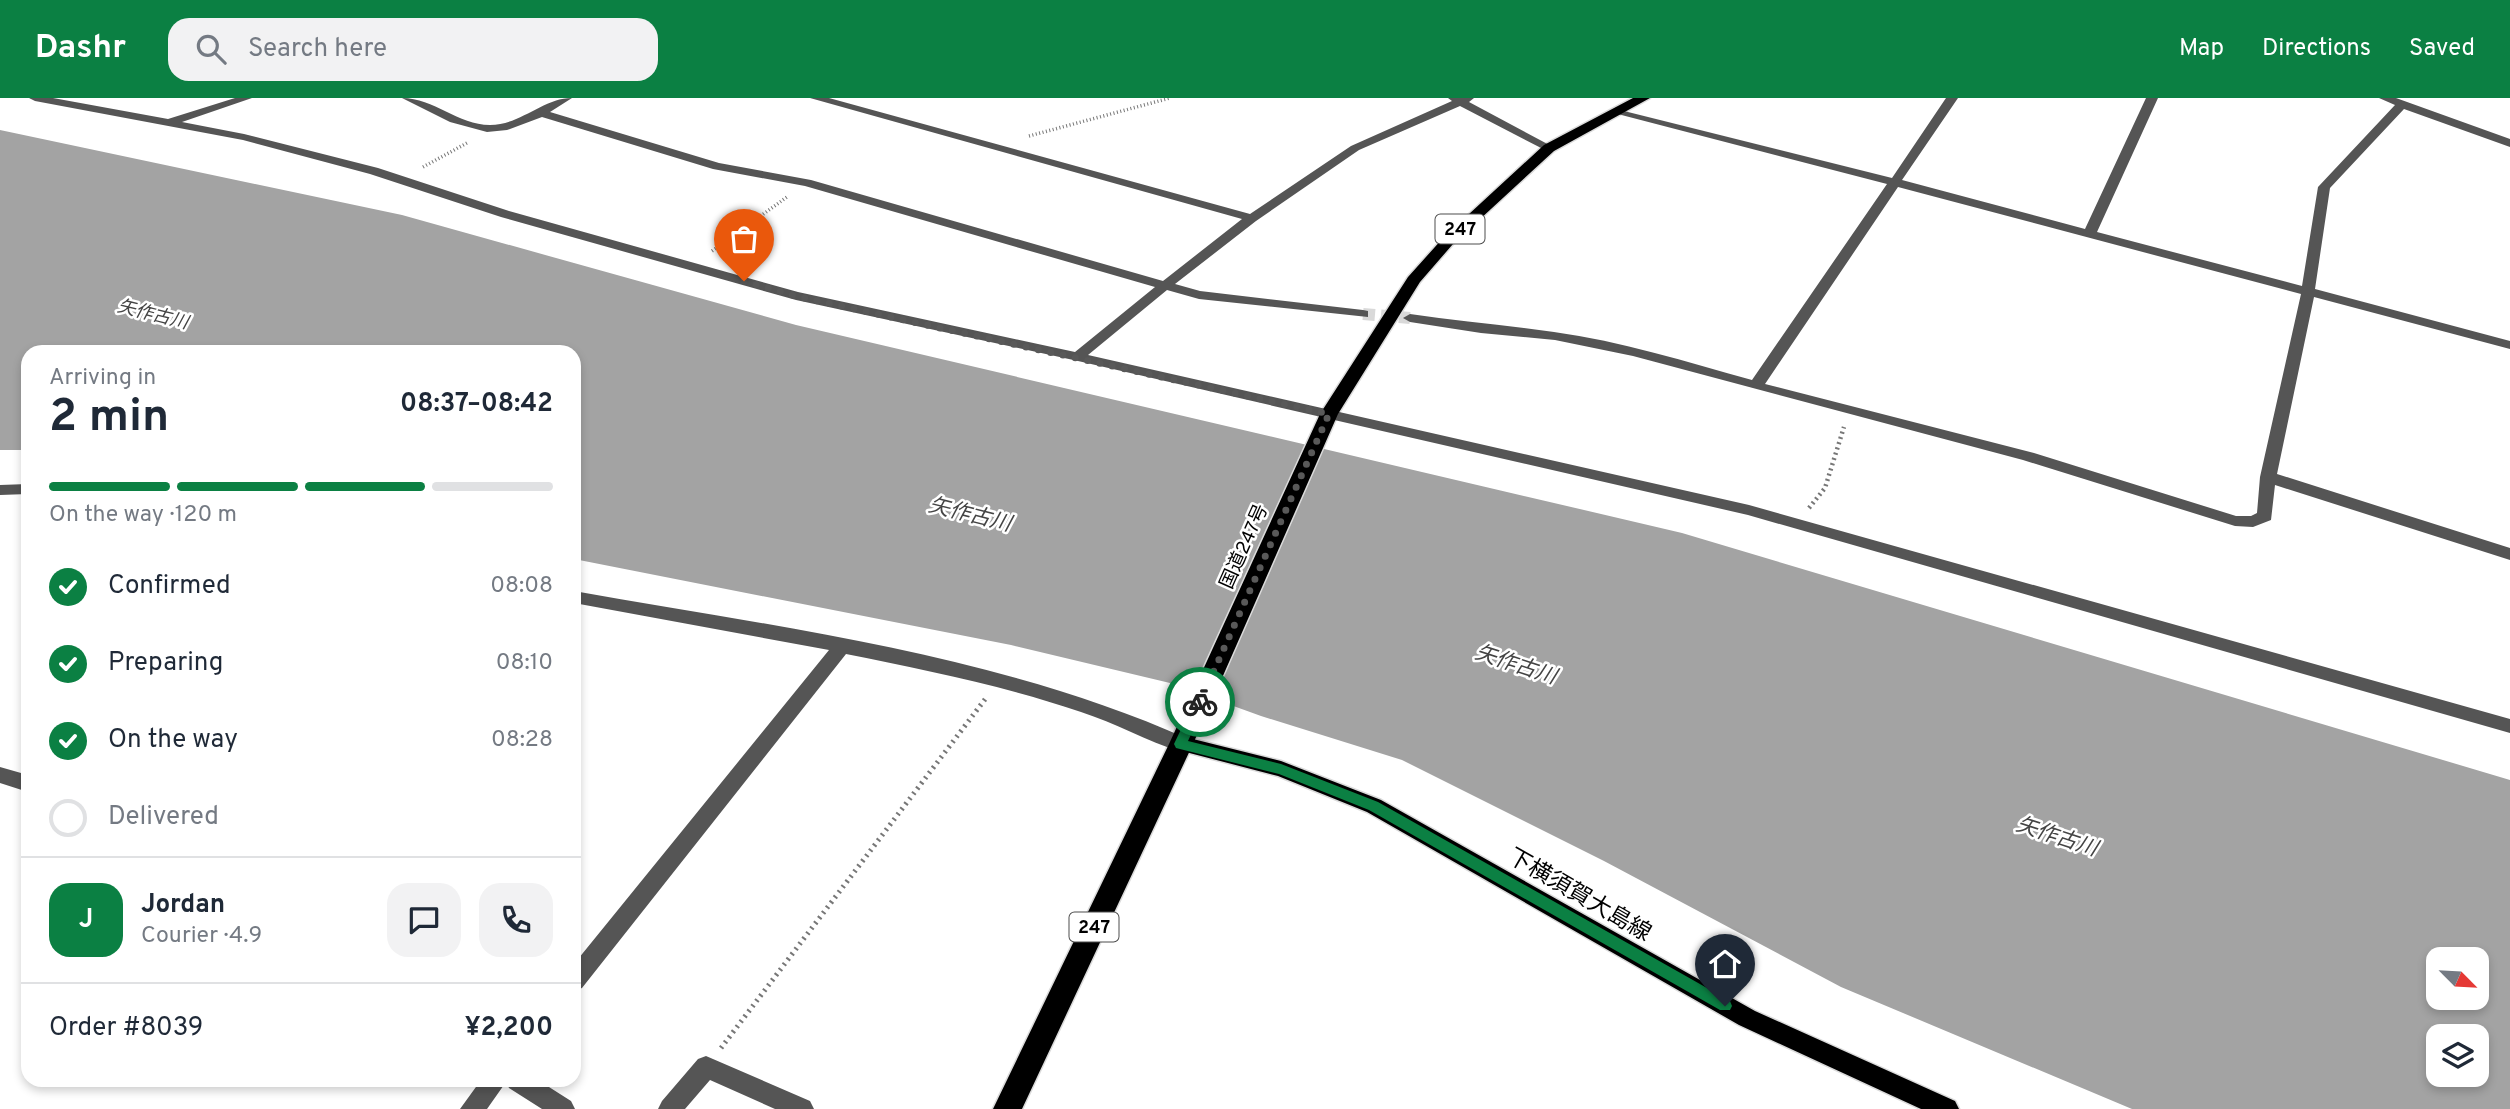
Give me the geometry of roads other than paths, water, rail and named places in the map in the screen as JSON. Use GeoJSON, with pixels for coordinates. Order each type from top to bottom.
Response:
{"type":"FeatureCollection","features":[{"type":"Feature","properties":{"kind":"highway","name":"国道247号"},"geometry":{"type":"LineString","coordinates":[[1007,1109],[1181,744],[1329,414],[1414,280],[1448,241],[1549,148],[1643,98]]}},
{"type":"Feature","properties":{"kind":"main road","name":"下横須賀大島線"},"geometry":{"type":"LineString","coordinates":[[1181,744],[1281,769],[1374,806],[1747,1018],[1947,1109]]}},
{"type":"Feature","properties":{"kind":"street"},"geometry":{"type":"LineString","coordinates":[[35,98],[244,136],[374,171],[505,215],[796,296],[1078,357],[1749,510],[2510,726]]}},
{"type":"Feature","properties":{"kind":"street"},"geometry":{"type":"LineString","coordinates":[[170,121],[246,98]]}},
{"type":"Feature","properties":{"kind":"street"},"geometry":{"type":"LineString","coordinates":[[408,98],[471,127],[491,130],[509,127],[542,113],[566,98]]}},
{"type":"Feature","properties":{"kind":"street"},"geometry":{"type":"LineString","coordinates":[[816,98],[1252,218]]}},
{"type":"Feature","properties":{"kind":"street"},"geometry":{"type":"LineString","coordinates":[[832,103],[851,98]]}},
{"type":"Feature","properties":{"kind":"street"},"geometry":{"type":"LineString","coordinates":[[1756,386],[1952,98]]}},
{"type":"Feature","properties":{"kind":"street"},"geometry":{"type":"LineString","coordinates":[[2089,235],[2152,98]]}},
{"type":"Feature","properties":{"kind":"street"},"geometry":{"type":"LineString","coordinates":[[2385,98],[2510,143]]}},
{"type":"Feature","properties":{"kind":"street"},"geometry":{"type":"LineString","coordinates":[[1078,357],[1100,336],[1252,218],[1355,148],[1461,99],[1549,148]]}},
{"type":"Feature","properties":{"kind":"street"},"geometry":{"type":"LineString","coordinates":[[1410,318],[1481,329],[1555,336],[1635,352],[1849,411],[2028,456],[2235,521],[2253,522],[2265,516],[2268,477],[2308,293],[2324,187],[2402,104]]}},
{"type":"Feature","properties":{"kind":"street"},"geometry":{"type":"LineString","coordinates":[[1616,112],[1894,182],[2510,345]]}},
{"type":"Feature","properties":{"kind":"street"},"geometry":{"type":"LineString","coordinates":[[542,113],[717,166],[807,183],[1199,295],[1363,314]]}},
{"type":"Feature","properties":{"kind":"street"},"geometry":{"type":"LineString","coordinates":[[2268,477],[2510,554]]}},
{"type":"Feature","properties":{"kind":"street"},"geometry":{"type":"LineString","coordinates":[[0,490],[21,489]]}},
{"type":"Feature","properties":{"kind":"street"},"geometry":{"type":"LineString","coordinates":[[581,598],[843,645],[999,680],[1135,722],[1181,744]]}},
{"type":"Feature","properties":{"kind":"street"},"geometry":{"type":"LineString","coordinates":[[581,972],[843,645]]}},
{"type":"Feature","properties":{"kind":"street"},"geometry":{"type":"LineString","coordinates":[[0,775],[21,780]]}},
{"type":"Feature","properties":{"kind":"street"},"geometry":{"type":"LineString","coordinates":[[670,1109],[706,1068],[802,1109]]}},
{"type":"Feature","properties":{"kind":"street"},"geometry":{"type":"LineString","coordinates":[[472,1109],[489,1087]]}},
{"type":"Feature","properties":{"kind":"street"},"geometry":{"type":"LineString","coordinates":[[528,1087],[563,1109]]}},
{"type":"Feature","properties":{"kind":"water","name":"矢作古川"},"geometry":{"type":"Polygon","coordinates":[[[0,130],[402,215],[796,325],[1682,533],[2510,780],[2510,1109],[2132,1109],[1841,987],[1604,861],[1402,760],[1261,716],[1170,683],[1011,645],[581,560],[581,345],[21,345],[21,450],[0,450],[0,130]]]}},
{"type":"Feature","properties":{"kind":"tunnel"},"geometry":{"type":"LineString","coordinates":[[1363,314],[1410,318]]}}]}
